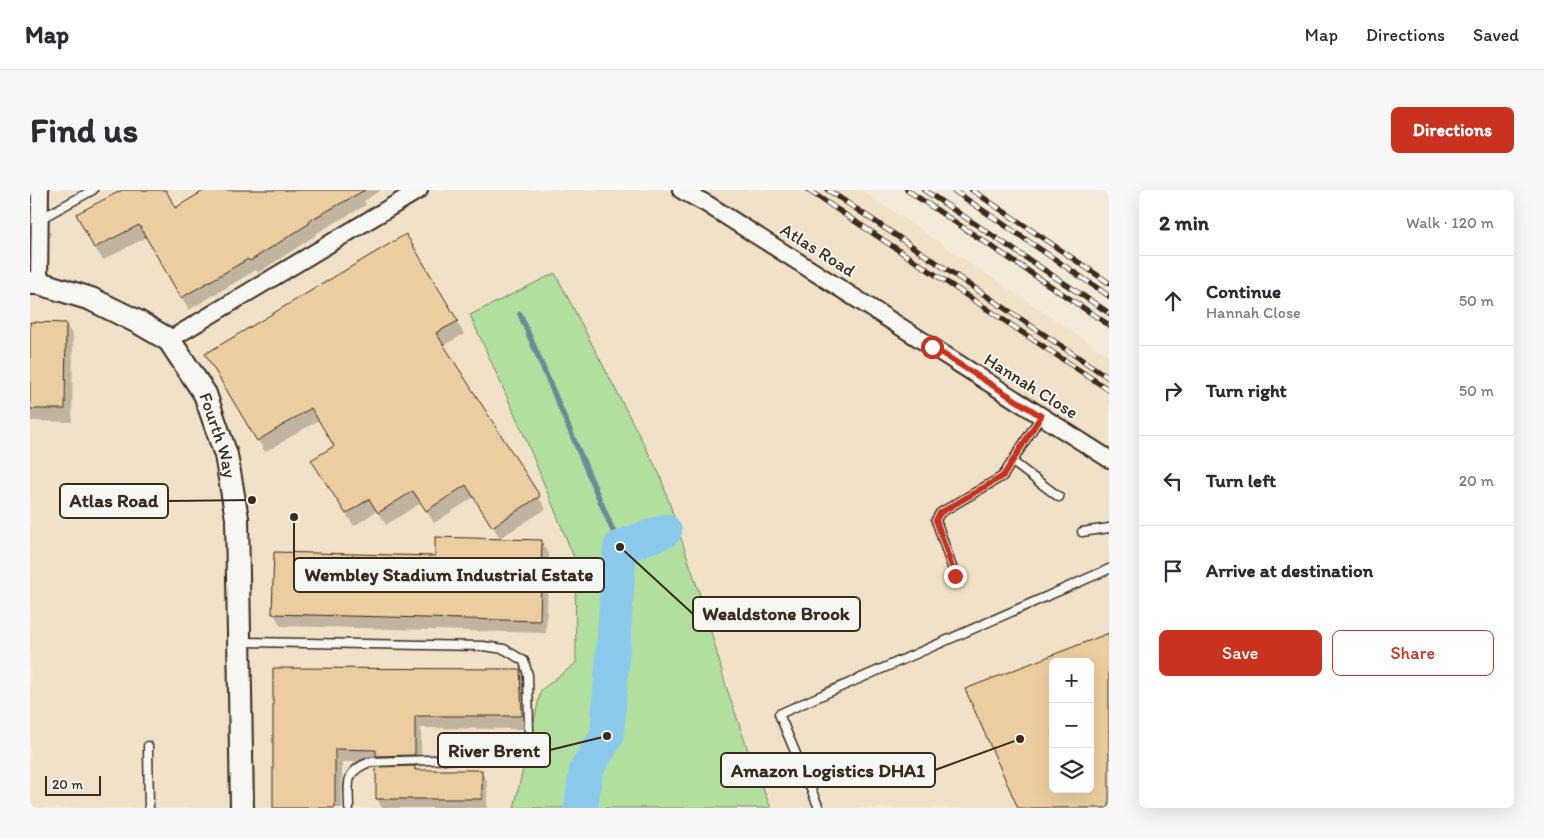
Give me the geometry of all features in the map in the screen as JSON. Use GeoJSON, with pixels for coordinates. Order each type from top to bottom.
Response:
{"type":"FeatureCollection","features":[{"type":"Feature","properties":{"kind":"main road","name":"Fourth Way"},"geometry":{"type":"LineString","coordinates":[[34,283],[91,298],[169,340],[205,394],[226,455],[236,518],[242,808]]}},
{"type":"Feature","properties":{"kind":"street","name":"Fourth Way"},"geometry":{"type":"LineString","coordinates":[[34,283],[40,219],[40,190]]}},
{"type":"Feature","properties":{"kind":"street"},"geometry":{"type":"LineString","coordinates":[[169,340],[419,190]]}},
{"type":"Feature","properties":{"kind":"street","name":"Atlas Road"},"geometry":{"type":"LineString","coordinates":[[681,190],[707,204],[932,347]]}},
{"type":"Feature","properties":{"kind":"street","name":"Hannah Close"},"geometry":{"type":"LineString","coordinates":[[932,347],[1109,459]]}},
{"type":"Feature","properties":{"kind":"lane"},"geometry":{"type":"LineString","coordinates":[[40,219],[93,190]]}},
{"type":"Feature","properties":{"kind":"lane"},"geometry":{"type":"LineString","coordinates":[[955,576],[936,520],[940,513],[1003,476],[1014,463],[1041,416]]}},
{"type":"Feature","properties":{"kind":"lane"},"geometry":{"type":"LineString","coordinates":[[1014,463],[1059,497]]}},
{"type":"Feature","properties":{"kind":"lane"},"geometry":{"type":"LineString","coordinates":[[1082,532],[1109,528]]}},
{"type":"Feature","properties":{"kind":"lane"},"geometry":{"type":"LineString","coordinates":[[819,808],[778,714],[1109,569]]}},
{"type":"Feature","properties":{"kind":"lane"},"geometry":{"type":"LineString","coordinates":[[239,642],[483,646],[504,649],[524,662],[528,675],[529,732],[518,748],[488,758],[370,762],[352,771],[349,778],[349,808]]}},
{"type":"Feature","properties":{"kind":"lane"},"geometry":{"type":"LineString","coordinates":[[148,746],[149,808]]}},
{"type":"Feature","properties":{"kind":"shaded area"},"geometry":{"type":"Polygon","coordinates":[[[30,190],[861,190],[1109,356],[1109,808],[771,808],[752,762],[726,686],[705,610],[660,475],[470,315],[525,437],[575,560],[576,663],[541,690],[514,808],[30,808],[30,190]]]}},
{"type":"Feature","properties":{"kind":"green space"},"geometry":{"type":"Polygon","coordinates":[[[555,273],[660,475],[705,610],[726,686],[752,762],[771,808],[514,808],[541,690],[576,663],[575,560],[525,437],[470,315],[555,273]]]}},
{"type":"Feature","properties":{"kind":"building"},"geometry":{"type":"Polygon","coordinates":[[[122,190],[166,190],[175,208],[205,190],[365,190],[309,221],[310,223],[250,261],[248,259],[181,298],[139,225],[94,248],[76,214],[122,190]]]}},
{"type":"Feature","properties":{"kind":"building"},"geometry":{"type":"Polygon","coordinates":[[[406,234],[458,321],[436,333],[540,496],[492,527],[466,485],[426,511],[413,491],[378,513],[369,499],[346,514],[311,460],[334,446],[311,408],[257,441],[205,354],[406,234]]]}},
{"type":"Feature","properties":{"kind":"building"},"geometry":{"type":"Polygon","coordinates":[[[30,322],[66,323],[65,409],[30,409],[30,322]]]}},
{"type":"Feature","properties":{"kind":"building"},"geometry":{"type":"Polygon","coordinates":[[[435,537],[542,540],[540,621],[272,614],[274,552],[435,556],[435,537]]]}},
{"type":"Feature","properties":{"kind":"building"},"geometry":{"type":"Polygon","coordinates":[[[1109,633],[1109,808],[1018,808],[965,689],[1109,633]]]}},
{"type":"Feature","properties":{"kind":"building"},"geometry":{"type":"Polygon","coordinates":[[[273,668],[520,669],[522,716],[415,716],[415,755],[376,756],[376,750],[335,749],[335,808],[273,808],[273,668]]]}},
{"type":"Feature","properties":{"kind":"building"},"geometry":{"type":"Polygon","coordinates":[[[415,766],[415,770],[482,770],[482,799],[376,799],[376,767],[415,766]]]}},
{"type":"Feature","properties":{"kind":"waterway"},"geometry":{"type":"LineString","coordinates":[[520,314],[620,547]]}},
{"type":"Feature","properties":{"kind":"waterway"},"geometry":{"type":"LineString","coordinates":[[581,808],[586,770],[607,736],[620,547],[665,531]]}},
{"type":"Feature","properties":{"kind":"railway"},"geometry":{"type":"LineString","coordinates":[[808,190],[1109,390]]}},
{"type":"Feature","properties":{"kind":"railway"},"geometry":{"type":"LineString","coordinates":[[828,190],[1109,378]]}},
{"type":"Feature","properties":{"kind":"railway"},"geometry":{"type":"LineString","coordinates":[[907,190],[1109,325]]}},
{"type":"Feature","properties":{"kind":"railway"},"geometry":{"type":"LineString","coordinates":[[924,190],[1109,313]]}},
{"type":"Feature","properties":{"kind":"railway"},"geometry":{"type":"LineString","coordinates":[[953,190],[1109,296]]}},
{"type":"Feature","properties":{"kind":"railway"},"geometry":{"type":"LineString","coordinates":[[972,190],[1109,283]]}},
{"type":"Feature","properties":{"kind":"place","name":"Atlas Road"},"geometry":{"type":"Point","coordinates":[252,500]}},
{"type":"Feature","properties":{"kind":"place","name":"Wembley Stadium Industrial Estate"},"geometry":{"type":"Point","coordinates":[294,517]}},
{"type":"Feature","properties":{"kind":"place","name":"Wealdstone Brook"},"geometry":{"type":"Point","coordinates":[620,547]}},
{"type":"Feature","properties":{"kind":"place","name":"River Brent"},"geometry":{"type":"Point","coordinates":[607,736]}},
{"type":"Feature","properties":{"kind":"place","name":"Amazon Logistics DHA1"},"geometry":{"type":"Point","coordinates":[1020,739]}},
{"type":"Feature","properties":{"kind":"route"},"geometry":{"type":"LineString","coordinates":[[932,347],[1041,416],[1014,463],[1003,476],[990,486],[940,513],[936,520],[955,576]]}}]}
